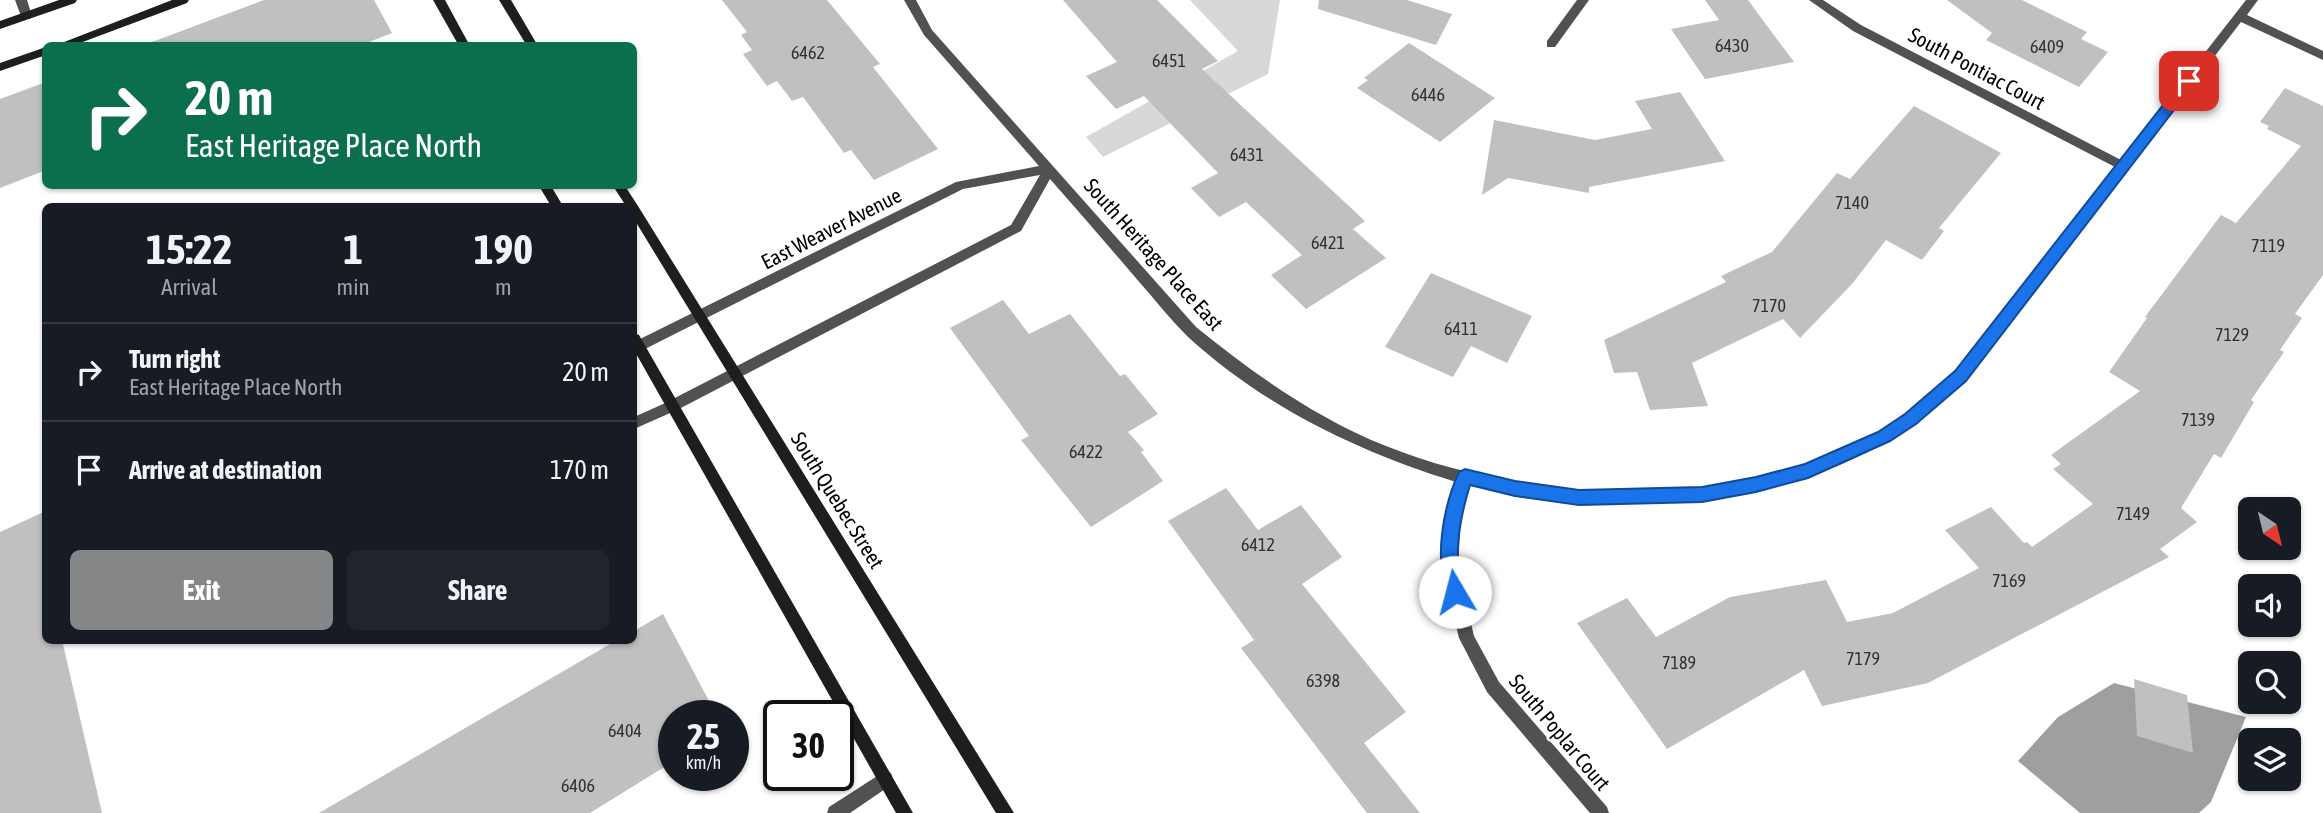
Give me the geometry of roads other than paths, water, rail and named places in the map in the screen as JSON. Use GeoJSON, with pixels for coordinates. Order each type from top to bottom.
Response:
{"type":"FeatureCollection","features":[{"type":"Feature","properties":{"kind":"main road"},"geometry":{"type":"LineString","coordinates":[[0,25],[71,0]]}},
{"type":"Feature","properties":{"kind":"main road"},"geometry":{"type":"LineString","coordinates":[[70,42],[183,0]]}},
{"type":"Feature","properties":{"kind":"main road"},"geometry":{"type":"LineString","coordinates":[[439,0],[463,42]]}},
{"type":"Feature","properties":{"kind":"main road"},"geometry":{"type":"LineString","coordinates":[[505,0],[531,42]]}},
{"type":"Feature","properties":{"kind":"main road"},"geometry":{"type":"LineString","coordinates":[[0,67],[42,52]]}},
{"type":"Feature","properties":{"kind":"main road","name":"South Quebec Street"},"geometry":{"type":"LineString","coordinates":[[637,215],[1006,813]]}},
{"type":"Feature","properties":{"kind":"main road"},"geometry":{"type":"LineString","coordinates":[[637,348],[905,813]]}},
{"type":"Feature","properties":{"kind":"street"},"geometry":{"type":"LineString","coordinates":[[21,0],[26,16]]}},
{"type":"Feature","properties":{"kind":"street","name":"South Heritage Place East"},"geometry":{"type":"LineString","coordinates":[[910,0],[928,32],[1191,331],[1236,369],[1279,398],[1346,435],[1408,461],[1515,488],[1579,498],[1702,494],[1756,485],[1808,471],[1884,436],[1911,419],[1960,376],[2252,0]]}},
{"type":"Feature","properties":{"kind":"street"},"geometry":{"type":"LineString","coordinates":[[1551,44],[1583,0]]}},
{"type":"Feature","properties":{"kind":"street","name":"South Pontiac Court"},"geometry":{"type":"LineString","coordinates":[[1815,0],[1857,28],[2123,166]]}},
{"type":"Feature","properties":{"kind":"street"},"geometry":{"type":"LineString","coordinates":[[2239,16],[2323,56]]}},
{"type":"Feature","properties":{"kind":"street"},"geometry":{"type":"LineString","coordinates":[[637,422],[1016,228],[1050,169]]}},
{"type":"Feature","properties":{"kind":"street","name":"East Weaver Avenue"},"geometry":{"type":"LineString","coordinates":[[637,344],[699,316],[960,185],[1050,169]]}},
{"type":"Feature","properties":{"kind":"street","name":"South Poplar Court"},"geometry":{"type":"LineString","coordinates":[[1465,477],[1454,509],[1450,569],[1467,638],[1493,687],[1601,813]]}},
{"type":"Feature","properties":{"kind":"street"},"geometry":{"type":"LineString","coordinates":[[835,813],[885,779]]}}]}
